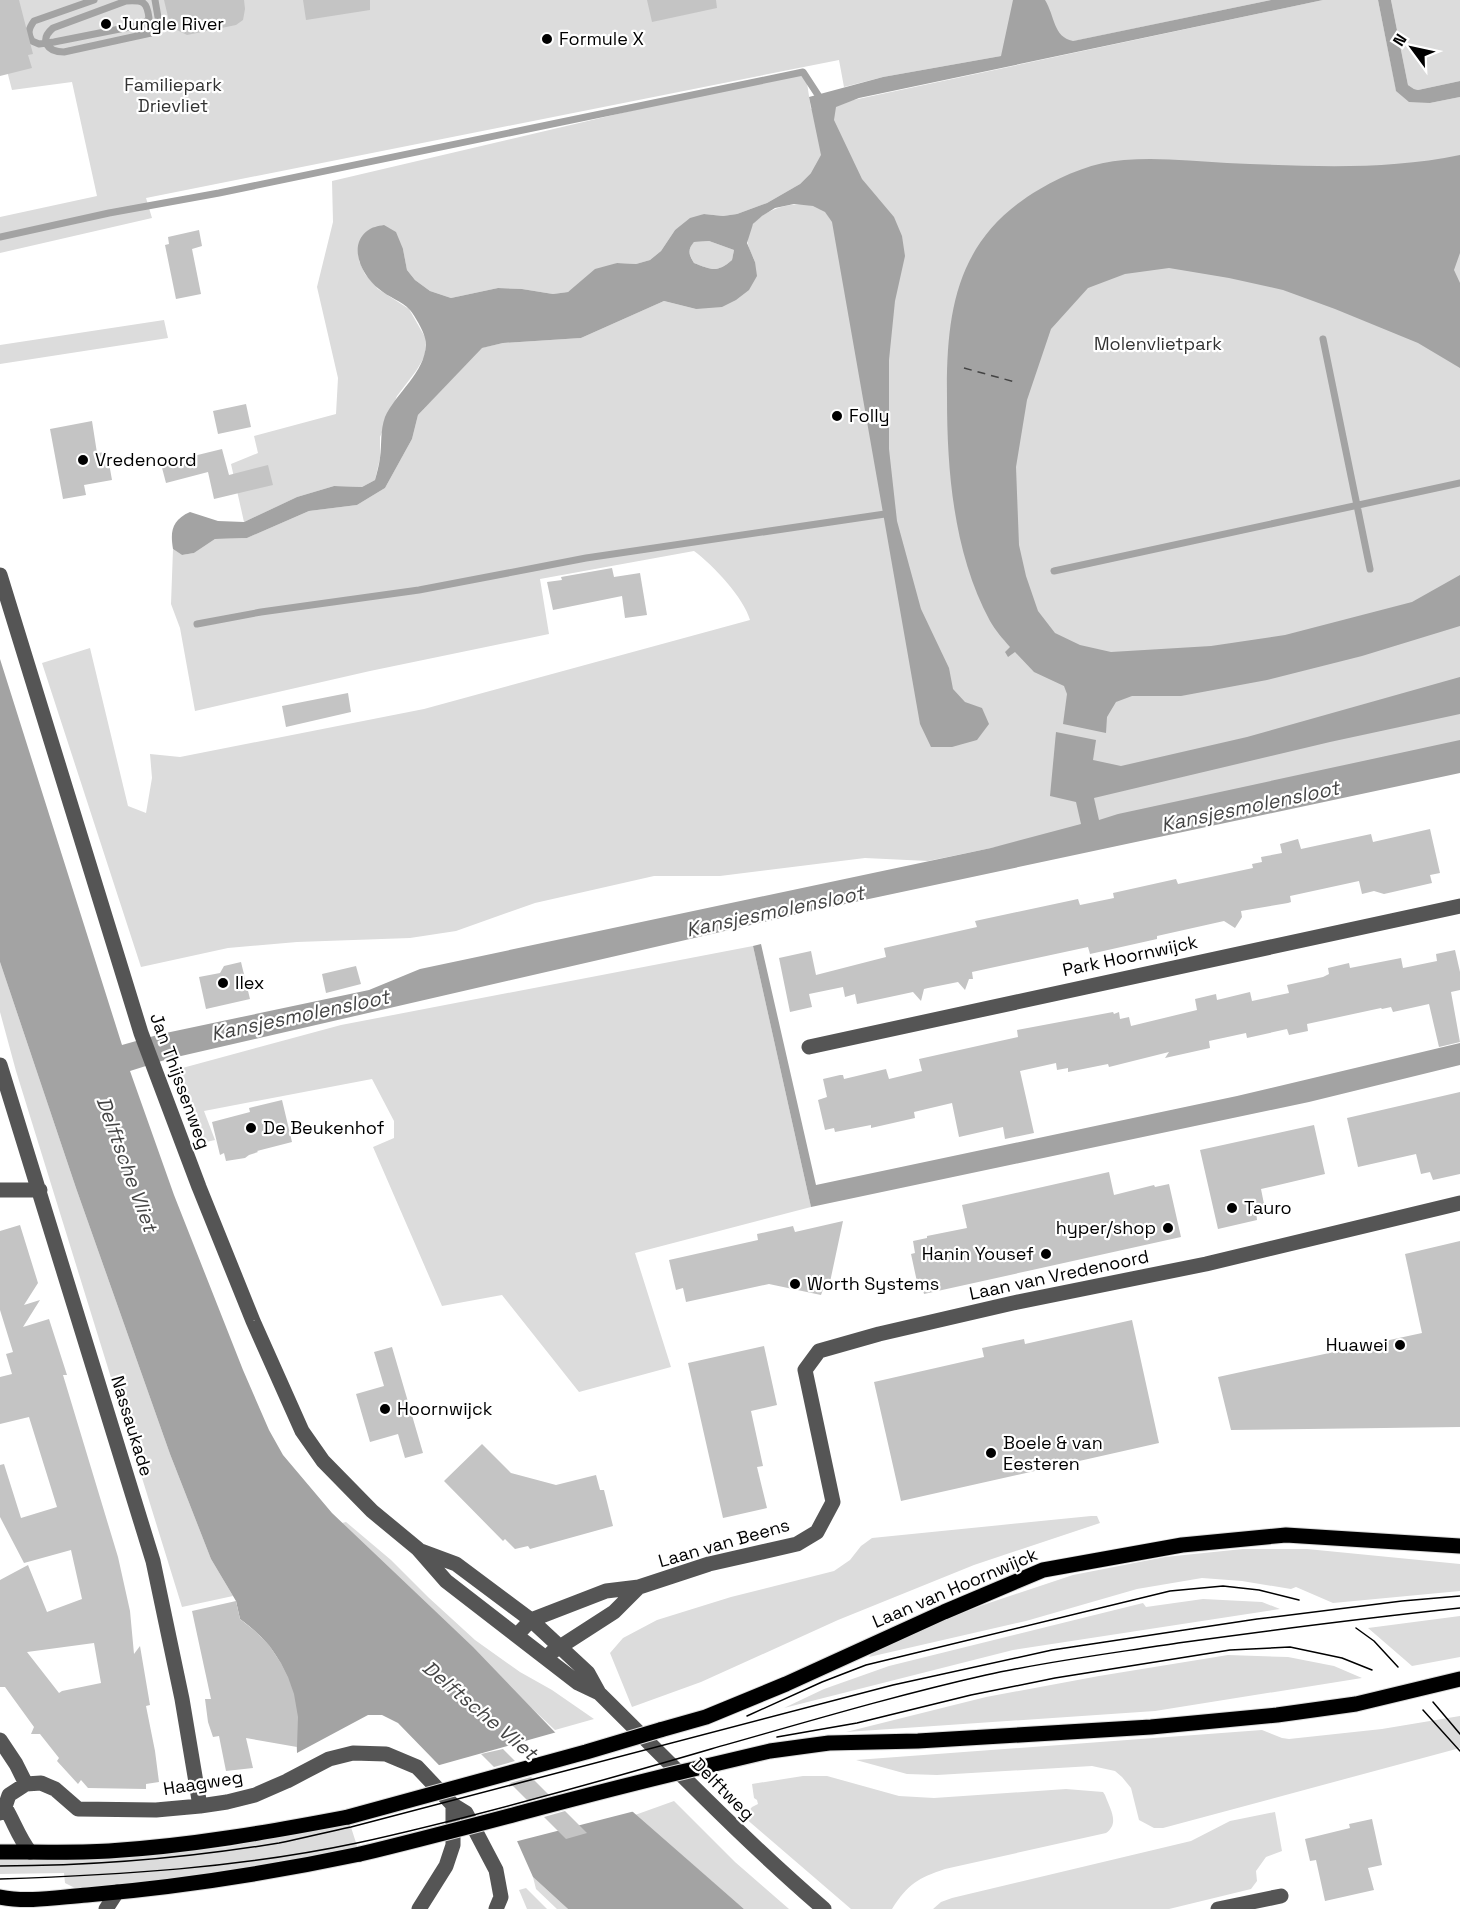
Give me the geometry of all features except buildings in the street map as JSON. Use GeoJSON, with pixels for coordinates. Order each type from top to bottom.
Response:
{"type":"FeatureCollection","features":[{"type":"Feature","properties":{"kind":"main road","name":"Laan van Hoornwijck"},"geometry":{"type":"LineString","coordinates":[[30,1852],[108,1851],[175,1845],[220,1840],[348,1817],[586,1752],[706,1717],[1043,1570],[1182,1545],[1286,1535],[1460,1546]]}},
{"type":"Feature","properties":{"kind":"main road"},"geometry":{"type":"LineString","coordinates":[[2,1899],[117,1892],[229,1879],[360,1854],[597,1792],[770,1751],[829,1743],[918,1741],[1151,1727],[1277,1715],[1356,1704],[1460,1679]]}},
{"type":"Feature","properties":{"kind":"main road"},"geometry":{"type":"LineString","coordinates":[[0,1851],[30,1852]]}},
{"type":"Feature","properties":{"kind":"main road"},"geometry":{"type":"LineString","coordinates":[[44,1898],[65,1909]]}},
{"type":"Feature","properties":{"kind":"street","name":"Jan Thijssenweg"},"geometry":{"type":"LineString","coordinates":[[0,575],[141,1033],[253,1322],[302,1431],[323,1461],[372,1511],[418,1550],[446,1581],[545,1657]]}},
{"type":"Feature","properties":{"kind":"street","name":"Park Hoornwijck"},"geometry":{"type":"LineString","coordinates":[[809,1047],[1460,906]]}},
{"type":"Feature","properties":{"kind":"street","name":"Nassaukade"},"geometry":{"type":"LineString","coordinates":[[0,1065],[153,1560],[182,1699],[200,1806]]}},
{"type":"Feature","properties":{"kind":"street"},"geometry":{"type":"LineString","coordinates":[[0,1190],[40,1190]]}},
{"type":"Feature","properties":{"kind":"street","name":"Laan van Vredenoord"},"geometry":{"type":"LineString","coordinates":[[817,1532],[833,1502],[805,1370],[819,1351],[879,1334],[1206,1264],[1460,1203]]}},
{"type":"Feature","properties":{"kind":"street","name":"Laan van Beens"},"geometry":{"type":"LineString","coordinates":[[517,1635],[531,1620],[606,1591],[639,1587],[710,1564],[798,1544],[817,1532]]}},
{"type":"Feature","properties":{"kind":"street","name":"Jan Thijssenweg"},"geometry":{"type":"LineString","coordinates":[[418,1550],[456,1564],[531,1620],[561,1647]]}},
{"type":"Feature","properties":{"kind":"street","name":"Laan van Beens"},"geometry":{"type":"LineString","coordinates":[[545,1657],[614,1612],[639,1587]]}},
{"type":"Feature","properties":{"kind":"street","name":"Delftweg"},"geometry":{"type":"LineString","coordinates":[[561,1647],[588,1673],[599,1693],[755,1847],[824,1909]]}},
{"type":"Feature","properties":{"kind":"street","name":"Delftweg"},"geometry":{"type":"LineString","coordinates":[[545,1657],[578,1683],[599,1693]]}},
{"type":"Feature","properties":{"kind":"street"},"geometry":{"type":"LineString","coordinates":[[0,1740],[26,1784],[9,1795],[3,1810],[14,1821],[22,1842],[30,1852]]}},
{"type":"Feature","properties":{"kind":"street","name":"Haagweg"},"geometry":{"type":"LineString","coordinates":[[26,1784],[41,1783],[55,1789],[78,1809],[156,1810],[227,1802],[255,1795],[329,1759],[353,1753],[386,1754],[417,1767],[453,1805],[466,1813],[496,1870],[501,1897],[496,1909]]}},
{"type":"Feature","properties":{"kind":"street"},"geometry":{"type":"LineString","coordinates":[[419,1909],[446,1866],[453,1845],[453,1805]]}},
{"type":"Feature","properties":{"kind":"street"},"geometry":{"type":"LineString","coordinates":[[106,1909],[117,1892]]}},
{"type":"Feature","properties":{"kind":"street"},"geometry":{"type":"LineString","coordinates":[[1218,1909],[1281,1896]]}},
{"type":"Feature","properties":{"kind":"green space","name":"Familiepark Drievliet"},"geometry":{"type":"Polygon","coordinates":[[[0,0],[1271,0],[1001,56],[883,77],[844,87],[839,60],[146,198],[152,218],[0,253],[0,217],[97,196],[72,82],[12,90],[0,44],[0,0]]]}},
{"type":"Feature","properties":{"kind":"green space","name":"Molenvlietpark"},"geometry":{"type":"Polygon","coordinates":[[[1323,0],[1378,0],[1396,90],[1430,103],[1460,97],[1460,752],[928,861],[865,858],[720,876],[654,876],[535,903],[456,931],[410,938],[297,942],[228,948],[141,967],[42,663],[90,648],[128,806],[146,813],[152,778],[150,754],[180,757],[424,709],[750,620],[747,611],[727,582],[694,551],[540,579],[549,634],[370,671],[195,711],[180,628],[171,604],[173,549],[182,555],[194,553],[215,539],[247,538],[309,511],[357,505],[385,488],[412,439],[418,415],[481,348],[503,343],[581,338],[664,301],[696,309],[755,262],[748,244],[749,232],[764,214],[777,208],[804,204],[826,212],[831,220],[811,173],[800,184],[767,203],[737,214],[723,216],[704,214],[675,230],[661,251],[650,260],[636,264],[617,263],[568,292],[553,294],[498,288],[451,298],[430,291],[415,280],[407,270],[403,249],[358,246],[359,261],[365,274],[378,289],[409,309],[425,337],[425,356],[397,396],[380,437],[380,458],[375,480],[362,487],[334,486],[297,497],[244,522],[231,464],[258,453],[254,436],[336,414],[338,378],[317,287],[333,222],[332,181],[805,70],[811,109],[1323,0]]]}},
{"type":"Feature","properties":{"kind":"green space"},"geometry":{"type":"Polygon","coordinates":[[[1391,0],[1460,0],[1460,81],[1418,90],[1408,85],[1391,0]]]}},
{"type":"Feature","properties":{"kind":"green space"},"geometry":{"type":"Polygon","coordinates":[[[709,241],[734,250],[732,260],[718,269],[694,263],[690,247],[694,242],[709,241]]]}},
{"type":"Feature","properties":{"kind":"green space"},"geometry":{"type":"Polygon","coordinates":[[[164,320],[168,338],[0,364],[0,345],[164,320]]]}},
{"type":"Feature","properties":{"kind":"green space"},"geometry":{"type":"Polygon","coordinates":[[[753,946],[811,1207],[635,1253],[671,1367],[579,1392],[502,1295],[442,1306],[373,1147],[394,1138],[394,1121],[372,1079],[204,1111],[215,1140],[202,1143],[175,1070],[341,1025],[753,946]]]}},
{"type":"Feature","properties":{"kind":"green space"},"geometry":{"type":"Polygon","coordinates":[[[0,962],[76,1188],[170,1454],[211,1559],[233,1596],[182,1607],[16,1071],[0,1012],[0,962]]]}},
{"type":"Feature","properties":{"kind":"green space"},"geometry":{"type":"Polygon","coordinates":[[[1097,1516],[1100,1523],[974,1565],[838,1620],[701,1682],[632,1707],[610,1653],[623,1638],[657,1620],[731,1597],[834,1571],[850,1560],[861,1546],[872,1538],[1097,1516]]]}},
{"type":"Feature","properties":{"kind":"green space"},"geometry":{"type":"Polygon","coordinates":[[[346,1522],[391,1560],[475,1640],[594,1719],[555,1730],[458,1639],[342,1523],[346,1522]]]}},
{"type":"Feature","properties":{"kind":"green space"},"geometry":{"type":"Polygon","coordinates":[[[1243,1549],[1307,1549],[1460,1564],[1460,1591],[1333,1603],[1296,1587],[1291,1589],[1242,1581],[1202,1578],[1137,1589],[1026,1621],[869,1657],[874,1651],[916,1631],[983,1605],[1073,1575],[1165,1557],[1243,1549]]]}},
{"type":"Feature","properties":{"kind":"green space"},"geometry":{"type":"Polygon","coordinates":[[[1203,1599],[1262,1602],[1280,1609],[1013,1650],[784,1708],[824,1689],[889,1666],[1143,1603],[1146,1607],[1203,1599]]]}},
{"type":"Feature","properties":{"kind":"green space"},"geometry":{"type":"Polygon","coordinates":[[[1460,1616],[1460,1657],[1412,1666],[1368,1628],[1460,1616]]]}},
{"type":"Feature","properties":{"kind":"green space"},"geometry":{"type":"Polygon","coordinates":[[[1228,1655],[1288,1657],[1334,1666],[1362,1678],[1155,1711],[846,1732],[986,1697],[1228,1655]]]}},
{"type":"Feature","properties":{"kind":"green space"},"geometry":{"type":"Polygon","coordinates":[[[1460,1716],[1460,1748],[1163,1828],[1154,1828],[1139,1820],[1131,1788],[1115,1771],[1092,1766],[937,1775],[907,1774],[856,1760],[1262,1730],[1289,1739],[1382,1729],[1460,1716]]]}},
{"type":"Feature","properties":{"kind":"green space"},"geometry":{"type":"Polygon","coordinates":[[[803,1776],[827,1776],[899,1796],[934,1798],[1066,1789],[1103,1792],[1113,1820],[1106,1833],[936,1872],[914,1883],[903,1893],[892,1909],[851,1909],[744,1817],[752,1807],[758,1804],[754,1798],[752,1784],[803,1776]]]}},
{"type":"Feature","properties":{"kind":"green space"},"geometry":{"type":"Polygon","coordinates":[[[674,1801],[735,1862],[789,1909],[744,1909],[635,1815],[674,1801]]]}},
{"type":"Feature","properties":{"kind":"green space"},"geometry":{"type":"Polygon","coordinates":[[[1275,1812],[1282,1851],[1266,1857],[1256,1871],[1257,1881],[1251,1889],[1169,1909],[933,1909],[941,1902],[952,1898],[1191,1841],[1230,1821],[1275,1812]]]}},
{"type":"Feature","properties":{"kind":"green space"},"geometry":{"type":"Polygon","coordinates":[[[349,1821],[358,1849],[188,1877],[77,1889],[65,1883],[64,1873],[0,1874],[0,1858],[55,1860],[149,1856],[227,1847],[349,1821]]]}},
{"type":"Feature","properties":{"kind":"green space"},"geometry":{"type":"Polygon","coordinates":[[[533,1877],[568,1909],[557,1909],[536,1889],[533,1877]]]}},
{"type":"Feature","properties":{"kind":"green space"},"geometry":{"type":"Polygon","coordinates":[[[526,1888],[547,1909],[527,1909],[519,1890],[526,1888]]]}},
{"type":"Feature","properties":{"kind":"water"},"geometry":{"type":"Polygon","coordinates":[[[1013,0],[1045,0],[1058,30],[1066,39],[1073,41],[1271,0],[1323,0],[859,98],[836,107],[834,120],[862,179],[894,217],[902,236],[905,256],[895,301],[889,360],[889,449],[897,521],[921,609],[949,668],[953,689],[965,702],[982,708],[989,724],[977,740],[952,747],[931,747],[920,724],[832,222],[825,212],[813,206],[794,204],[775,208],[753,224],[747,243],[755,262],[757,276],[749,290],[722,307],[696,309],[664,301],[581,338],[503,343],[482,348],[418,415],[412,439],[385,488],[357,505],[309,511],[247,538],[215,539],[194,553],[182,555],[173,549],[172,531],[176,522],[190,512],[218,521],[244,522],[297,497],[334,486],[362,487],[375,480],[380,461],[383,422],[390,408],[418,370],[423,359],[425,338],[410,310],[373,284],[363,270],[358,245],[369,230],[384,225],[396,232],[403,249],[407,270],[415,280],[430,291],[451,298],[498,288],[553,294],[568,292],[595,269],[617,263],[636,264],[650,260],[661,251],[675,230],[690,218],[704,214],[723,216],[737,214],[767,203],[800,184],[811,173],[821,155],[809,97],[883,77],[1001,56],[1013,0]],[[709,241],[694,242],[690,252],[694,263],[718,269],[732,260],[734,250],[709,241]]]}},
{"type":"Feature","properties":{"kind":"water"},"geometry":{"type":"Polygon","coordinates":[[[1378,0],[1391,0],[1408,85],[1418,90],[1460,81],[1460,97],[1430,103],[1409,102],[1396,91],[1378,0]]]}},
{"type":"Feature","properties":{"kind":"water"},"geometry":{"type":"Polygon","coordinates":[[[1460,155],[1460,253],[1454,270],[1460,283],[1460,368],[1418,343],[1283,290],[1169,268],[1125,274],[1088,288],[1051,329],[1027,400],[1016,467],[1019,545],[1026,576],[1038,611],[1055,633],[1080,645],[1111,652],[1211,646],[1285,635],[1412,602],[1460,575],[1460,626],[1362,656],[1267,680],[1181,696],[1132,696],[1116,702],[1107,717],[1106,733],[1063,724],[1067,694],[1064,686],[1034,672],[1015,652],[1008,657],[1005,652],[1010,647],[990,621],[968,568],[955,512],[947,426],[949,335],[962,278],[974,253],[990,229],[1012,208],[1040,189],[1060,178],[1102,163],[1150,159],[1344,166],[1402,163],[1460,155]]]}},
{"type":"Feature","properties":{"kind":"water"},"geometry":{"type":"Polygon","coordinates":[[[0,659],[122,1045],[161,1034],[369,990],[420,969],[991,848],[1081,824],[1076,802],[1050,796],[1056,732],[1096,740],[1093,760],[1121,766],[1247,737],[1460,677],[1460,714],[1094,798],[1099,820],[1460,740],[1460,773],[803,913],[168,1059],[130,1071],[174,1195],[243,1370],[269,1430],[283,1455],[332,1513],[473,1647],[625,1805],[744,1909],[568,1909],[533,1877],[517,1841],[470,1797],[398,1723],[382,1715],[368,1715],[297,1753],[295,1712],[287,1677],[270,1647],[240,1619],[236,1601],[211,1559],[170,1454],[76,1188],[0,962],[0,659]]]}},
{"type":"Feature","properties":{"kind":"water"},"geometry":{"type":"Polygon","coordinates":[[[761,944],[816,1185],[1237,1096],[1460,1043],[1460,1065],[1309,1102],[811,1207],[753,946],[761,944]]]}},
{"type":"Feature","properties":{"kind":"pier"},"geometry":{"type":"Polygon","coordinates":[[[557,1732],[635,1811],[514,1842],[436,1766],[557,1732]]]}},
{"type":"Feature","properties":{"kind":"waterway","name":"Jungle River"},"geometry":{"type":"LineString","coordinates":[[94,0],[34,21],[29,31],[32,41],[39,44],[54,42],[145,24],[149,18],[145,5],[140,1],[126,1],[53,28],[46,37],[46,41],[47,44],[49,48],[64,52],[151,33],[159,23],[155,0]]}},
{"type":"Feature","properties":{"kind":"waterway"},"geometry":{"type":"LineString","coordinates":[[0,237],[803,72],[818,95]]}},
{"type":"Feature","properties":{"kind":"waterway"},"geometry":{"type":"LineString","coordinates":[[1323,339],[1370,569]]}},
{"type":"Feature","properties":{"kind":"waterway"},"geometry":{"type":"LineString","coordinates":[[1054,571],[1460,483]]}},
{"type":"Feature","properties":{"kind":"waterway"},"geometry":{"type":"LineString","coordinates":[[197,624],[261,612],[419,590],[586,558],[885,514]]}},
{"type":"Feature","properties":{"kind":"ferry route"},"geometry":{"type":"LineString","coordinates":[[964,368],[1015,382]]}},
{"type":"Feature","properties":{"kind":"tram line"},"geometry":{"type":"LineString","coordinates":[[747,1716],[866,1665],[1170,1591],[1223,1586],[1259,1590],[1299,1600]]}},
{"type":"Feature","properties":{"kind":"tram line"},"geometry":{"type":"LineString","coordinates":[[0,1866],[70,1865],[140,1860],[279,1843],[351,1827],[893,1685],[1052,1650],[1257,1619],[1460,1596]]}},
{"type":"Feature","properties":{"kind":"tram line"},"geometry":{"type":"LineString","coordinates":[[0,1879],[179,1869],[313,1852],[490,1811],[848,1710],[986,1675],[1058,1661],[1178,1643],[1460,1608]]}},
{"type":"Feature","properties":{"kind":"tram line"},"geometry":{"type":"LineString","coordinates":[[1356,1628],[1374,1641],[1398,1667]]}},
{"type":"Feature","properties":{"kind":"tram line"},"geometry":{"type":"LineString","coordinates":[[777,1737],[857,1723],[971,1695],[1055,1678],[1230,1650],[1290,1647],[1342,1658],[1372,1670]]}},
{"type":"Feature","properties":{"kind":"tram line"},"geometry":{"type":"LineString","coordinates":[[1433,1702],[1460,1734]]}},
{"type":"Feature","properties":{"kind":"tram line"},"geometry":{"type":"LineString","coordinates":[[1423,1710],[1460,1751]]}},
{"type":"Feature","properties":{"kind":"place","name":"Jungle River"},"geometry":{"type":"Point","coordinates":[106,24]}},
{"type":"Feature","properties":{"kind":"place","name":"Formule X"},"geometry":{"type":"Point","coordinates":[547,39]}},
{"type":"Feature","properties":{"kind":"place","name":"Folly"},"geometry":{"type":"Point","coordinates":[837,416]}},
{"type":"Feature","properties":{"kind":"place","name":"Vredenoord"},"geometry":{"type":"Point","coordinates":[83,460]}},
{"type":"Feature","properties":{"kind":"place","name":"Ilex"},"geometry":{"type":"Point","coordinates":[223,983]}},
{"type":"Feature","properties":{"kind":"place","name":"De Beukenhof"},"geometry":{"type":"Point","coordinates":[251,1128]}},
{"type":"Feature","properties":{"kind":"place","name":"Tauro"},"geometry":{"type":"Point","coordinates":[1232,1208]}},
{"type":"Feature","properties":{"kind":"place","name":"hyper/shop"},"geometry":{"type":"Point","coordinates":[1168,1228]}},
{"type":"Feature","properties":{"kind":"place","name":"Hanin Yousef"},"geometry":{"type":"Point","coordinates":[1046,1254]}},
{"type":"Feature","properties":{"kind":"place","name":"Worth Systems"},"geometry":{"type":"Point","coordinates":[795,1284]}},
{"type":"Feature","properties":{"kind":"place","name":"Huawei"},"geometry":{"type":"Point","coordinates":[1400,1345]}},
{"type":"Feature","properties":{"kind":"place","name":"Hoornwijck"},"geometry":{"type":"Point","coordinates":[385,1409]}},
{"type":"Feature","properties":{"kind":"place","name":"Boele & van Eesteren"},"geometry":{"type":"Point","coordinates":[991,1453]}},
{"type":"Feature","properties":{"kind":"water label","name":"Kansjesmolensloot"},"geometry":{"type":"Point","coordinates":[1250,806]}},
{"type":"Feature","properties":{"kind":"water label","name":"Kansjesmolensloot"},"geometry":{"type":"Point","coordinates":[775,911]}},
{"type":"Feature","properties":{"kind":"water label","name":"Kansjesmolensloot"},"geometry":{"type":"Point","coordinates":[300,1015]}},
{"type":"Feature","properties":{"kind":"water label","name":"Delftsche Vliet"},"geometry":{"type":"Point","coordinates":[127,1164]}},
{"type":"Feature","properties":{"kind":"water label","name":"Delftsche Vliet"},"geometry":{"type":"Point","coordinates":[480,1710]}}]}
